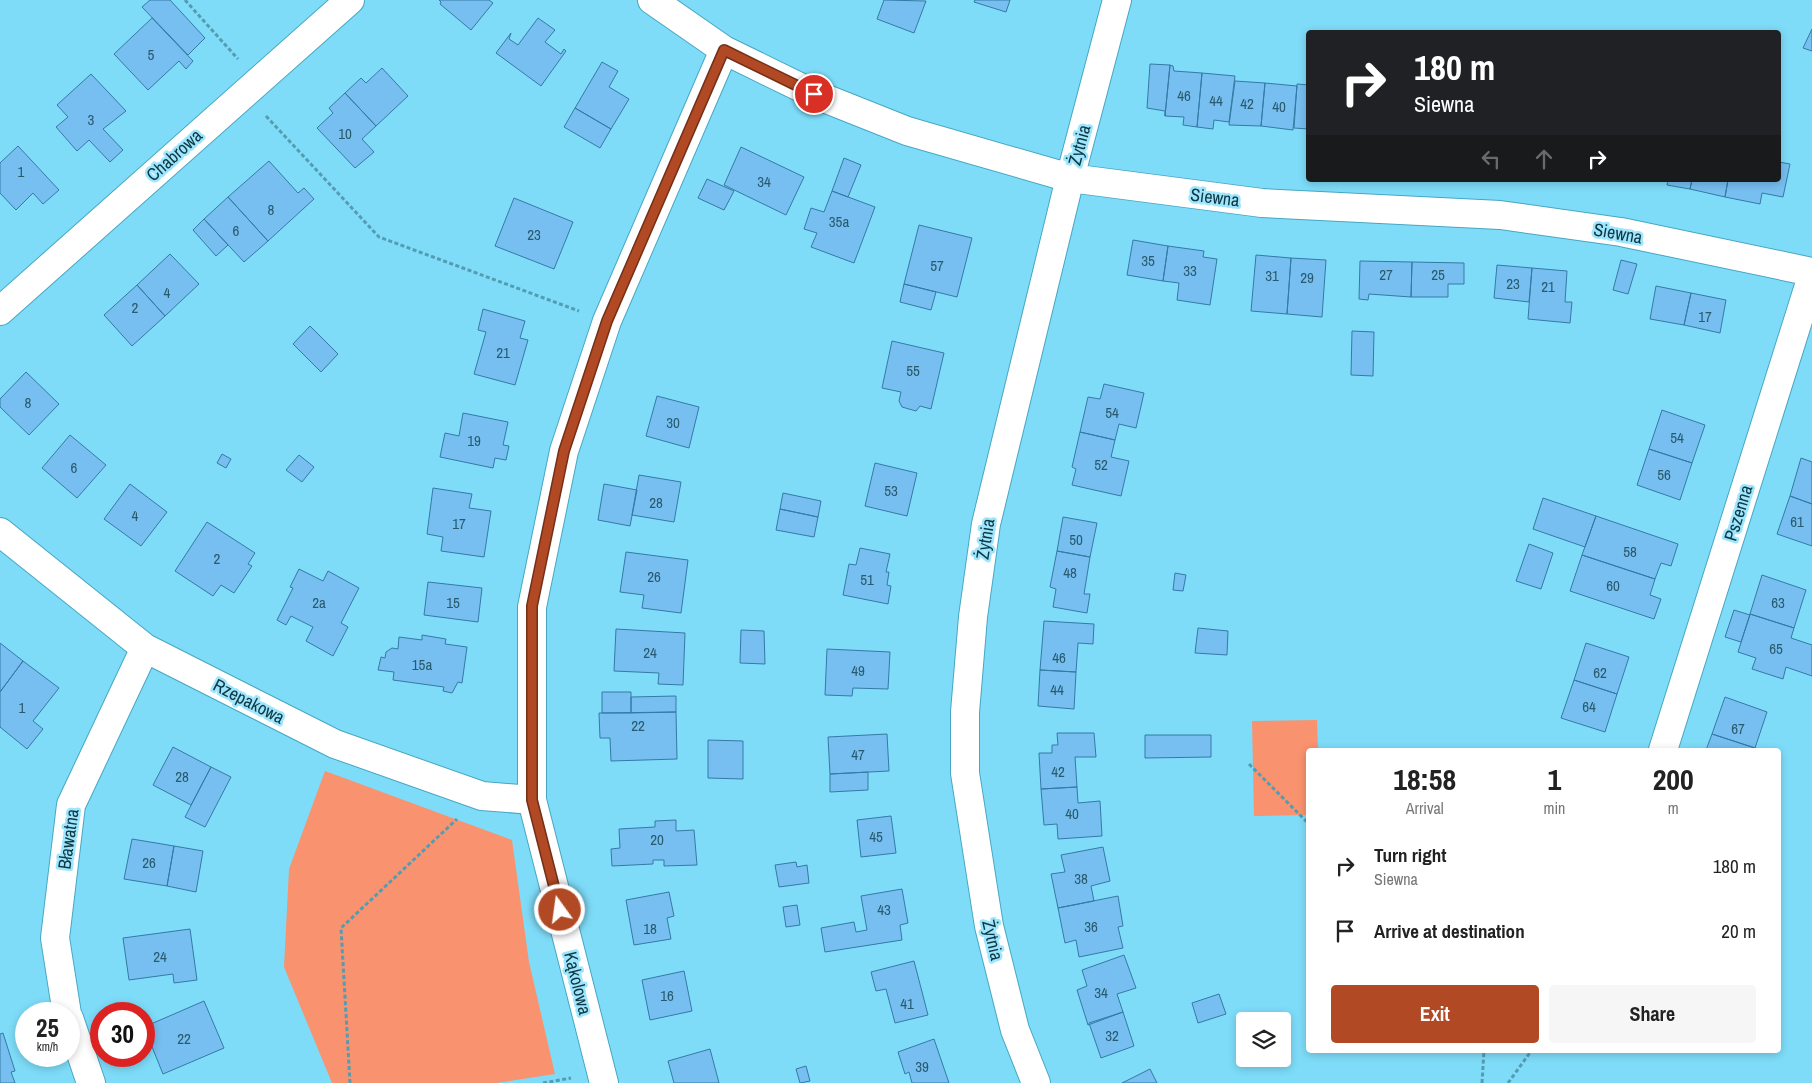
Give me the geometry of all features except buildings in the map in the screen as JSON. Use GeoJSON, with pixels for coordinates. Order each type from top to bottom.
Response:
{"type":"FeatureCollection","features":[{"type":"Feature","properties":{"kind":"street","name":"Chabrowa"},"geometry":{"type":"LineString","coordinates":[[0,311],[350,0]]}},
{"type":"Feature","properties":{"kind":"street","name":"Siewna"},"geometry":{"type":"LineString","coordinates":[[652,0],[724,50],[814,94],[907,131],[1070,178],[1262,203],[1500,215],[1621,232],[1812,274]]}},
{"type":"Feature","properties":{"kind":"street","name":"Żytnia"},"geometry":{"type":"LineString","coordinates":[[1036,1083],[1015,1030],[989,926],[965,773],[966,712],[973,617],[986,524],[1070,178],[1117,0]]}},
{"type":"Feature","properties":{"kind":"street","name":"Kąkolowa"},"geometry":{"type":"LineString","coordinates":[[604,1083],[532,800],[532,606],[564,451],[607,321],[724,50]]}},
{"type":"Feature","properties":{"kind":"street","name":"Pszenna"},"geometry":{"type":"LineString","coordinates":[[1664,748],[1812,274]]}},
{"type":"Feature","properties":{"kind":"street","name":"Rzepakowa"},"geometry":{"type":"LineString","coordinates":[[0,532],[145,648],[335,744],[482,796],[532,800]]}},
{"type":"Feature","properties":{"kind":"street","name":"Bławatna"},"geometry":{"type":"LineString","coordinates":[[66,1002],[56,938],[71,805],[145,648]]}},
{"type":"Feature","properties":{"kind":"street"},"geometry":{"type":"LineString","coordinates":[[80,1049],[92,1083]]}},
{"type":"Feature","properties":{"kind":"path"},"geometry":{"type":"LineString","coordinates":[[185,0],[251,87],[380,237],[607,321]]}},
{"type":"Feature","properties":{"kind":"path"},"geometry":{"type":"LineString","coordinates":[[1249,764],[1306,821]]}},
{"type":"Feature","properties":{"kind":"path"},"geometry":{"type":"LineString","coordinates":[[350,1083],[341,928],[482,796]]}},
{"type":"Feature","properties":{"kind":"path"},"geometry":{"type":"LineString","coordinates":[[1482,1083],[1484,1053]]}},
{"type":"Feature","properties":{"kind":"path"},"geometry":{"type":"LineString","coordinates":[[1508,1083],[1530,1053]]}},
{"type":"Feature","properties":{"kind":"shaded area"},"geometry":{"type":"Polygon","coordinates":[[[1317,720],[1318,748],[1306,748],[1306,815],[1254,816],[1252,721],[1317,720]]]}},
{"type":"Feature","properties":{"kind":"shaded area"},"geometry":{"type":"Polygon","coordinates":[[[325,771],[512,840],[529,962],[555,1074],[497,1083],[332,1083],[284,967],[289,869],[325,771]]]}},
{"type":"Feature","properties":{"kind":"route"},"geometry":{"type":"LineString","coordinates":[[560,910],[532,800],[532,606],[564,451],[607,321],[724,50],[814,94]]}}]}
